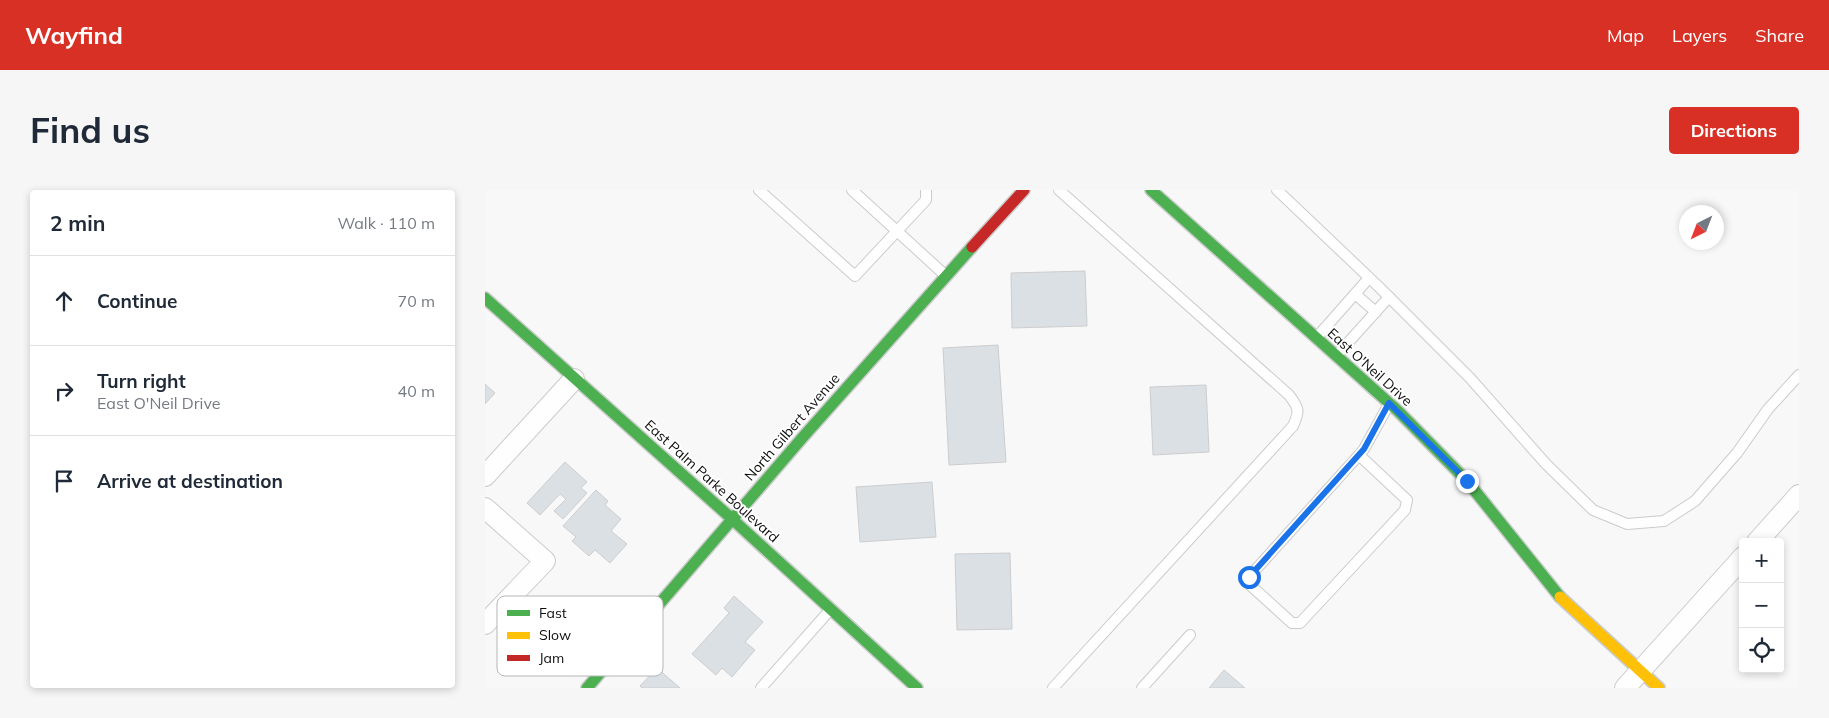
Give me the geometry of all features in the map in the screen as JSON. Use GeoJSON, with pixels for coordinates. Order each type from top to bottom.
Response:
{"type":"FeatureCollection","features":[{"type":"Feature","properties":{"kind":"street","name":"North Gilbert Avenue"},"geometry":{"type":"LineString","coordinates":[[663,598],[731,518],[945,275],[1024,190]]}},
{"type":"Feature","properties":{"kind":"street","name":"East O'Neil Drive"},"geometry":{"type":"LineString","coordinates":[[1151,190],[1389,403],[1467,481],[1562,599],[1659,688]]}},
{"type":"Feature","properties":{"kind":"street","name":"East Palm Parke Boulevard"},"geometry":{"type":"LineString","coordinates":[[485,298],[731,518],[917,688]]}},
{"type":"Feature","properties":{"kind":"street"},"geometry":{"type":"LineString","coordinates":[[485,476],[574,378]]}},
{"type":"Feature","properties":{"kind":"street"},"geometry":{"type":"LineString","coordinates":[[1761,538],[1799,495]]}},
{"type":"Feature","properties":{"kind":"street"},"geometry":{"type":"LineString","coordinates":[[485,508],[545,561],[512,596]]}},
{"type":"Feature","properties":{"kind":"street"},"geometry":{"type":"LineString","coordinates":[[1625,688],[1739,562]]}},
{"type":"Feature","properties":{"kind":"street"},"geometry":{"type":"LineString","coordinates":[[485,624],[497,611]]}},
{"type":"Feature","properties":{"kind":"street","name":"North Gilbert Avenue"},"geometry":{"type":"LineString","coordinates":[[587,688],[597,676]]}},
{"type":"Feature","properties":{"kind":"lane"},"geometry":{"type":"LineString","coordinates":[[759,190],[855,276],[926,200],[926,190]]}},
{"type":"Feature","properties":{"kind":"lane"},"geometry":{"type":"LineString","coordinates":[[852,190],[945,275]]}},
{"type":"Feature","properties":{"kind":"lane"},"geometry":{"type":"LineString","coordinates":[[1053,688],[1293,426],[1298,415],[1297,405],[1289,395],[1059,190]]}},
{"type":"Feature","properties":{"kind":"lane"},"geometry":{"type":"LineString","coordinates":[[1277,190],[1389,297],[1470,378],[1546,464],[1593,510],[1627,524],[1664,521],[1695,501],[1737,453],[1768,409],[1799,375]]}},
{"type":"Feature","properties":{"kind":"lane"},"geometry":{"type":"LineString","coordinates":[[1316,338],[1369,278]]}},
{"type":"Feature","properties":{"kind":"lane"},"geometry":{"type":"LineString","coordinates":[[1355,294],[1376,312]]}},
{"type":"Feature","properties":{"kind":"lane"},"geometry":{"type":"LineString","coordinates":[[1337,356],[1389,297]]}},
{"type":"Feature","properties":{"kind":"lane"},"geometry":{"type":"LineString","coordinates":[[1359,455],[1407,500],[1405,510],[1300,623],[1292,623],[1249,584],[1249,577],[1364,449],[1389,403]]}},
{"type":"Feature","properties":{"kind":"lane"},"geometry":{"type":"LineString","coordinates":[[761,688],[831,609]]}},
{"type":"Feature","properties":{"kind":"lane"},"geometry":{"type":"LineString","coordinates":[[1142,688],[1190,636]]}},
{"type":"Feature","properties":{"kind":"building"},"geometry":{"type":"Polygon","coordinates":[[[1085,271],[1087,326],[1012,328],[1011,273],[1085,271]]]}},
{"type":"Feature","properties":{"kind":"building"},"geometry":{"type":"Polygon","coordinates":[[[998,345],[1006,462],[949,465],[943,348],[998,345]]]}},
{"type":"Feature","properties":{"kind":"building"},"geometry":{"type":"Polygon","coordinates":[[[485,384],[495,393],[485,404],[485,384]]]}},
{"type":"Feature","properties":{"kind":"building"},"geometry":{"type":"Polygon","coordinates":[[[1206,385],[1209,452],[1153,455],[1150,387],[1206,385]]]}},
{"type":"Feature","properties":{"kind":"building"},"geometry":{"type":"Polygon","coordinates":[[[565,462],[587,482],[581,488],[587,493],[563,519],[554,511],[566,499],[560,494],[540,515],[527,503],[565,462]]]}},
{"type":"Feature","properties":{"kind":"building"},"geometry":{"type":"Polygon","coordinates":[[[932,482],[936,537],[860,542],[856,487],[932,482]]]}},
{"type":"Feature","properties":{"kind":"building"},"geometry":{"type":"Polygon","coordinates":[[[596,490],[608,501],[605,505],[621,519],[611,531],[627,544],[610,563],[595,550],[589,556],[572,541],[576,537],[563,526],[596,490]]]}},
{"type":"Feature","properties":{"kind":"building"},"geometry":{"type":"Polygon","coordinates":[[[1010,553],[1012,629],[957,630],[955,554],[1010,553]]]}},
{"type":"Feature","properties":{"kind":"building"},"geometry":{"type":"Polygon","coordinates":[[[734,596],[763,622],[745,642],[755,650],[732,677],[722,668],[716,675],[692,654],[729,613],[724,608],[734,596]]]}},
{"type":"Feature","properties":{"kind":"building"},"geometry":{"type":"Polygon","coordinates":[[[1224,670],[1245,688],[1209,688],[1224,670]]]}},
{"type":"Feature","properties":{"kind":"building"},"geometry":{"type":"Polygon","coordinates":[[[663,673],[680,688],[642,688],[640,686],[649,676],[663,676],[663,673]]]}},
{"type":"Feature","properties":{"kind":"traffic: fast"},"geometry":{"type":"LineString","coordinates":[[1151,190],[1398,411],[1467,481],[1560,597]]}},
{"type":"Feature","properties":{"kind":"traffic: fast"},"geometry":{"type":"LineString","coordinates":[[663,600],[803,437],[972,247]]}},
{"type":"Feature","properties":{"kind":"traffic: fast"},"geometry":{"type":"LineString","coordinates":[[485,298],[731,518],[917,688]]}},
{"type":"Feature","properties":{"kind":"traffic: fast"},"geometry":{"type":"LineString","coordinates":[[587,688],[597,676]]}},
{"type":"Feature","properties":{"kind":"traffic: slow"},"geometry":{"type":"LineString","coordinates":[[1560,597],[1659,688]]}},
{"type":"Feature","properties":{"kind":"traffic: jam"},"geometry":{"type":"LineString","coordinates":[[972,247],[1024,190]]}},
{"type":"Feature","properties":{"kind":"route"},"geometry":{"type":"LineString","coordinates":[[1249,577],[1364,449],[1389,403],[1467,481]]}}]}
